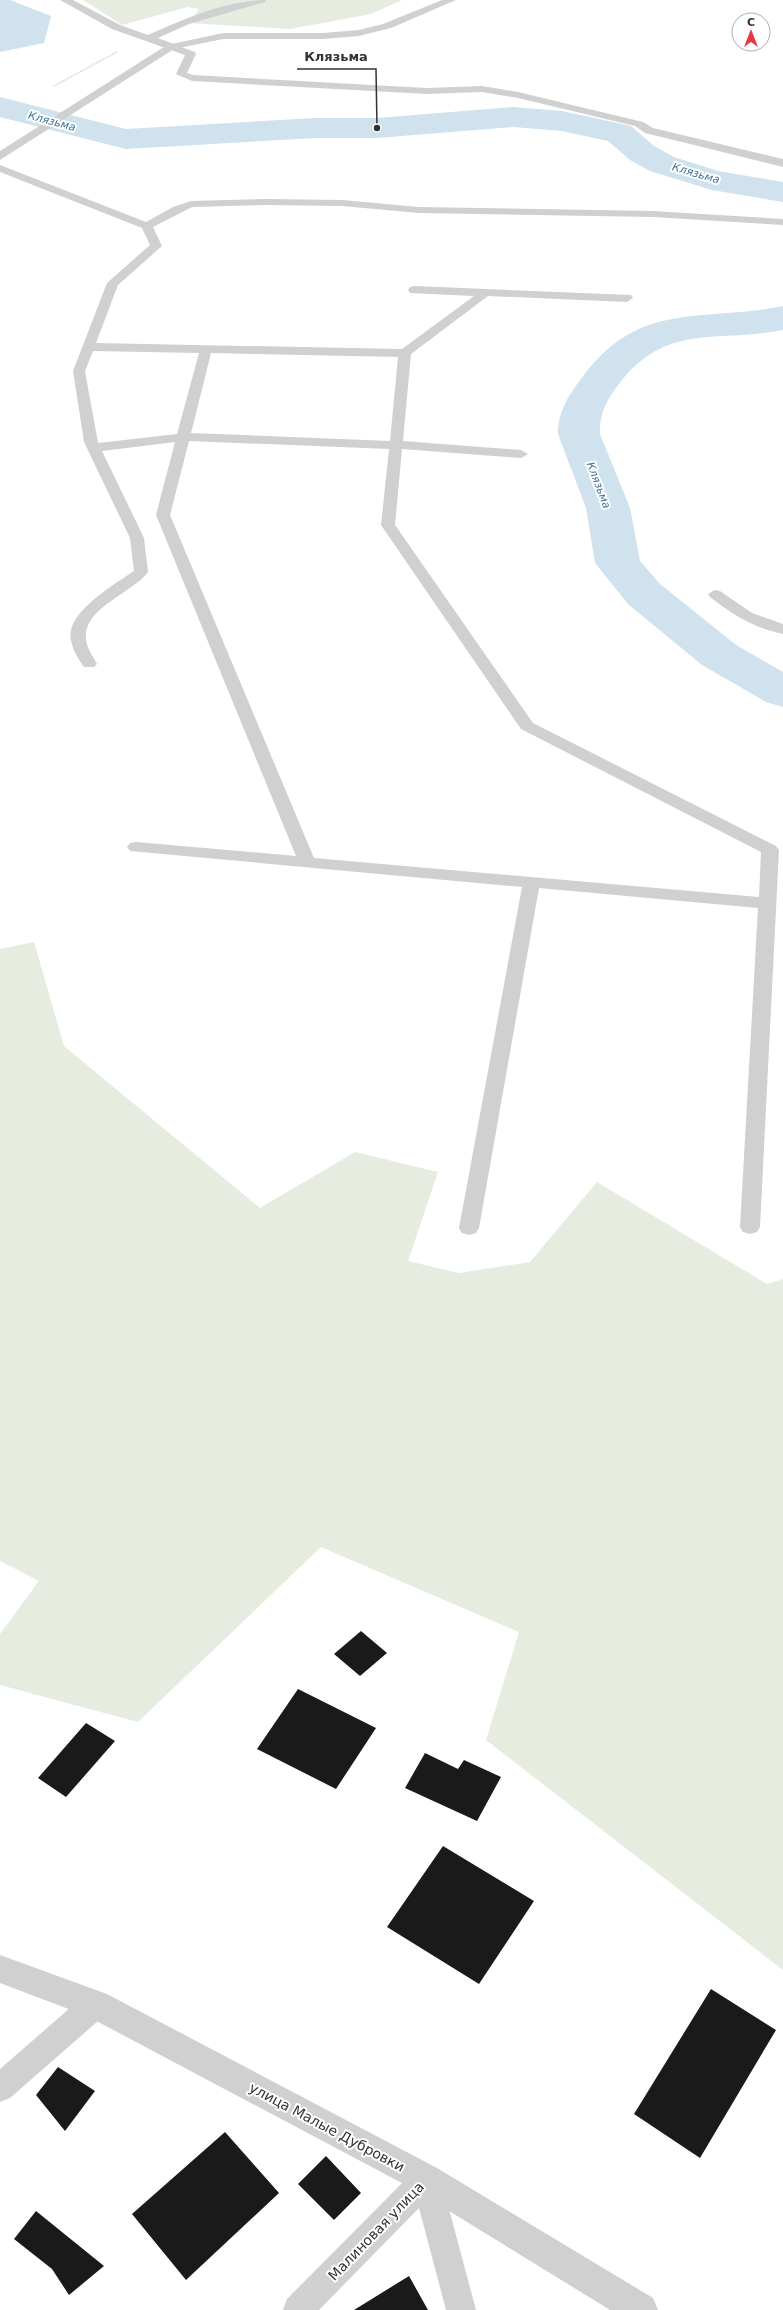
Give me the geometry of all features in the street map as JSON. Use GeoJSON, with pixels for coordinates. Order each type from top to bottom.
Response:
{"type":"FeatureCollection","features":[{"type":"Feature","properties":{"kind":"street"},"geometry":{"type":"LineString","coordinates":[[65,0],[116,28],[191,54],[181,74],[192,78],[426,91],[482,89],[518,95],[640,124],[649,131],[783,163]]}},
{"type":"Feature","properties":{"kind":"street"},"geometry":{"type":"LineString","coordinates":[[148,39],[185,22],[261,0]]}},
{"type":"Feature","properties":{"kind":"street"},"geometry":{"type":"LineString","coordinates":[[0,156],[171,47],[223,36],[323,36],[359,33],[387,26],[451,0]]}},
{"type":"Feature","properties":{"kind":"street","name":"улица Малые Дубровки"},"geometry":{"type":"LineString","coordinates":[[0,1969],[96,2004],[426,2179],[641,2310]]}},
{"type":"Feature","properties":{"kind":"lane"},"geometry":{"type":"LineString","coordinates":[[0,168],[147,226],[156,246],[113,283],[79,371],[91,442],[137,538],[141,572],[105,599],[83,619],[78,637],[89,664]]}},
{"type":"Feature","properties":{"kind":"lane"},"geometry":{"type":"LineString","coordinates":[[147,226],[177,209],[191,204],[266,202],[342,203],[419,210],[653,214],[783,222]]}},
{"type":"Feature","properties":{"kind":"lane"},"geometry":{"type":"LineString","coordinates":[[414,290],[627,298]]}},
{"type":"Feature","properties":{"kind":"lane"},"geometry":{"type":"LineString","coordinates":[[89,347],[405,353],[485,293]]}},
{"type":"Feature","properties":{"kind":"lane"},"geometry":{"type":"LineString","coordinates":[[206,349],[163,515],[307,862]]}},
{"type":"Feature","properties":{"kind":"lane"},"geometry":{"type":"LineString","coordinates":[[405,353],[388,525],[527,726],[770,850],[750,1227]]}},
{"type":"Feature","properties":{"kind":"lane"},"geometry":{"type":"LineString","coordinates":[[94,448],[183,437],[396,446],[521,454]]}},
{"type":"Feature","properties":{"kind":"lane"},"geometry":{"type":"LineString","coordinates":[[715,594],[743,616],[769,627],[783,629]]}},
{"type":"Feature","properties":{"kind":"lane"},"geometry":{"type":"LineString","coordinates":[[136,847],[767,903]]}},
{"type":"Feature","properties":{"kind":"lane"},"geometry":{"type":"LineString","coordinates":[[469,1228],[531,883]]}},
{"type":"Feature","properties":{"kind":"lane"},"geometry":{"type":"LineString","coordinates":[[0,2088],[96,2004]]}},
{"type":"Feature","properties":{"kind":"lane","name":"Малиновая улица"},"geometry":{"type":"LineString","coordinates":[[298,2310],[426,2179]]}},
{"type":"Feature","properties":{"kind":"lane","name":"Малиновая улица"},"geometry":{"type":"LineString","coordinates":[[426,2179],[461,2310]]}},
{"type":"Feature","properties":{"kind":"path"},"geometry":{"type":"LineString","coordinates":[[54,86],[119,51],[148,39]]}},
{"type":"Feature","properties":{"kind":"shaded area"},"geometry":{"type":"Polygon","coordinates":[[[83,0],[402,0],[371,14],[290,29],[189,23],[199,9],[188,7],[122,25],[83,0]]]}},
{"type":"Feature","properties":{"kind":"shaded area"},"geometry":{"type":"Polygon","coordinates":[[[34,942],[64,1046],[260,1208],[355,1152],[438,1172],[408,1261],[459,1273],[530,1262],[597,1182],[767,1284],[783,1279],[783,1970],[486,1740],[519,1632],[321,1547],[138,1722],[0,1685],[0,1634],[39,1581],[0,1561],[0,949],[34,942]]]}},
{"type":"Feature","properties":{"kind":"water"},"geometry":{"type":"Polygon","coordinates":[[[0,0],[10,0],[51,16],[44,43],[0,52],[0,0]]]}},
{"type":"Feature","properties":{"kind":"building"},"geometry":{"type":"Polygon","coordinates":[[[361,1631],[387,1653],[360,1676],[334,1654],[361,1631]]]}},
{"type":"Feature","properties":{"kind":"building"},"geometry":{"type":"Polygon","coordinates":[[[298,1689],[376,1728],[336,1789],[257,1749],[298,1689]]]}},
{"type":"Feature","properties":{"kind":"building"},"geometry":{"type":"Polygon","coordinates":[[[86,1723],[115,1741],[66,1797],[38,1778],[86,1723]]]}},
{"type":"Feature","properties":{"kind":"building"},"geometry":{"type":"Polygon","coordinates":[[[425,1753],[458,1769],[464,1760],[501,1777],[477,1821],[405,1788],[425,1753]]]}},
{"type":"Feature","properties":{"kind":"building"},"geometry":{"type":"Polygon","coordinates":[[[443,1846],[534,1901],[479,1984],[387,1927],[443,1846]]]}},
{"type":"Feature","properties":{"kind":"building"},"geometry":{"type":"Polygon","coordinates":[[[711,1989],[776,2030],[700,2158],[634,2114],[711,1989]]]}},
{"type":"Feature","properties":{"kind":"building"},"geometry":{"type":"Polygon","coordinates":[[[58,2067],[95,2091],[65,2131],[36,2095],[58,2067]]]}},
{"type":"Feature","properties":{"kind":"building"},"geometry":{"type":"Polygon","coordinates":[[[225,2132],[279,2193],[186,2280],[132,2214],[225,2132]]]}},
{"type":"Feature","properties":{"kind":"building"},"geometry":{"type":"Polygon","coordinates":[[[326,2156],[361,2193],[334,2220],[298,2184],[326,2156]]]}},
{"type":"Feature","properties":{"kind":"building"},"geometry":{"type":"Polygon","coordinates":[[[36,2211],[104,2266],[69,2295],[52,2269],[14,2239],[36,2211]]]}},
{"type":"Feature","properties":{"kind":"building"},"geometry":{"type":"Polygon","coordinates":[[[409,2276],[428,2310],[354,2310],[409,2276]]]}},
{"type":"Feature","properties":{"kind":"waterway","name":"Клязьма"},"geometry":{"type":"LineString","coordinates":[[0,107],[112,137],[126,139],[315,128],[377,128],[513,117],[562,121],[619,133],[642,153],[662,164],[712,180],[783,192]]}},
{"type":"Feature","properties":{"kind":"waterway","name":"Клязьма"},"geometry":{"type":"LineString","coordinates":[[783,318],[678,329],[660,333],[643,341],[628,351],[612,366],[589,396],[579,420],[579,434],[608,508],[618,563],[644,594],[719,655],[783,692]]}},
{"type":"Feature","properties":{"kind":"place","name":"Клязьма"},"geometry":{"type":"Point","coordinates":[377,128]}}]}
